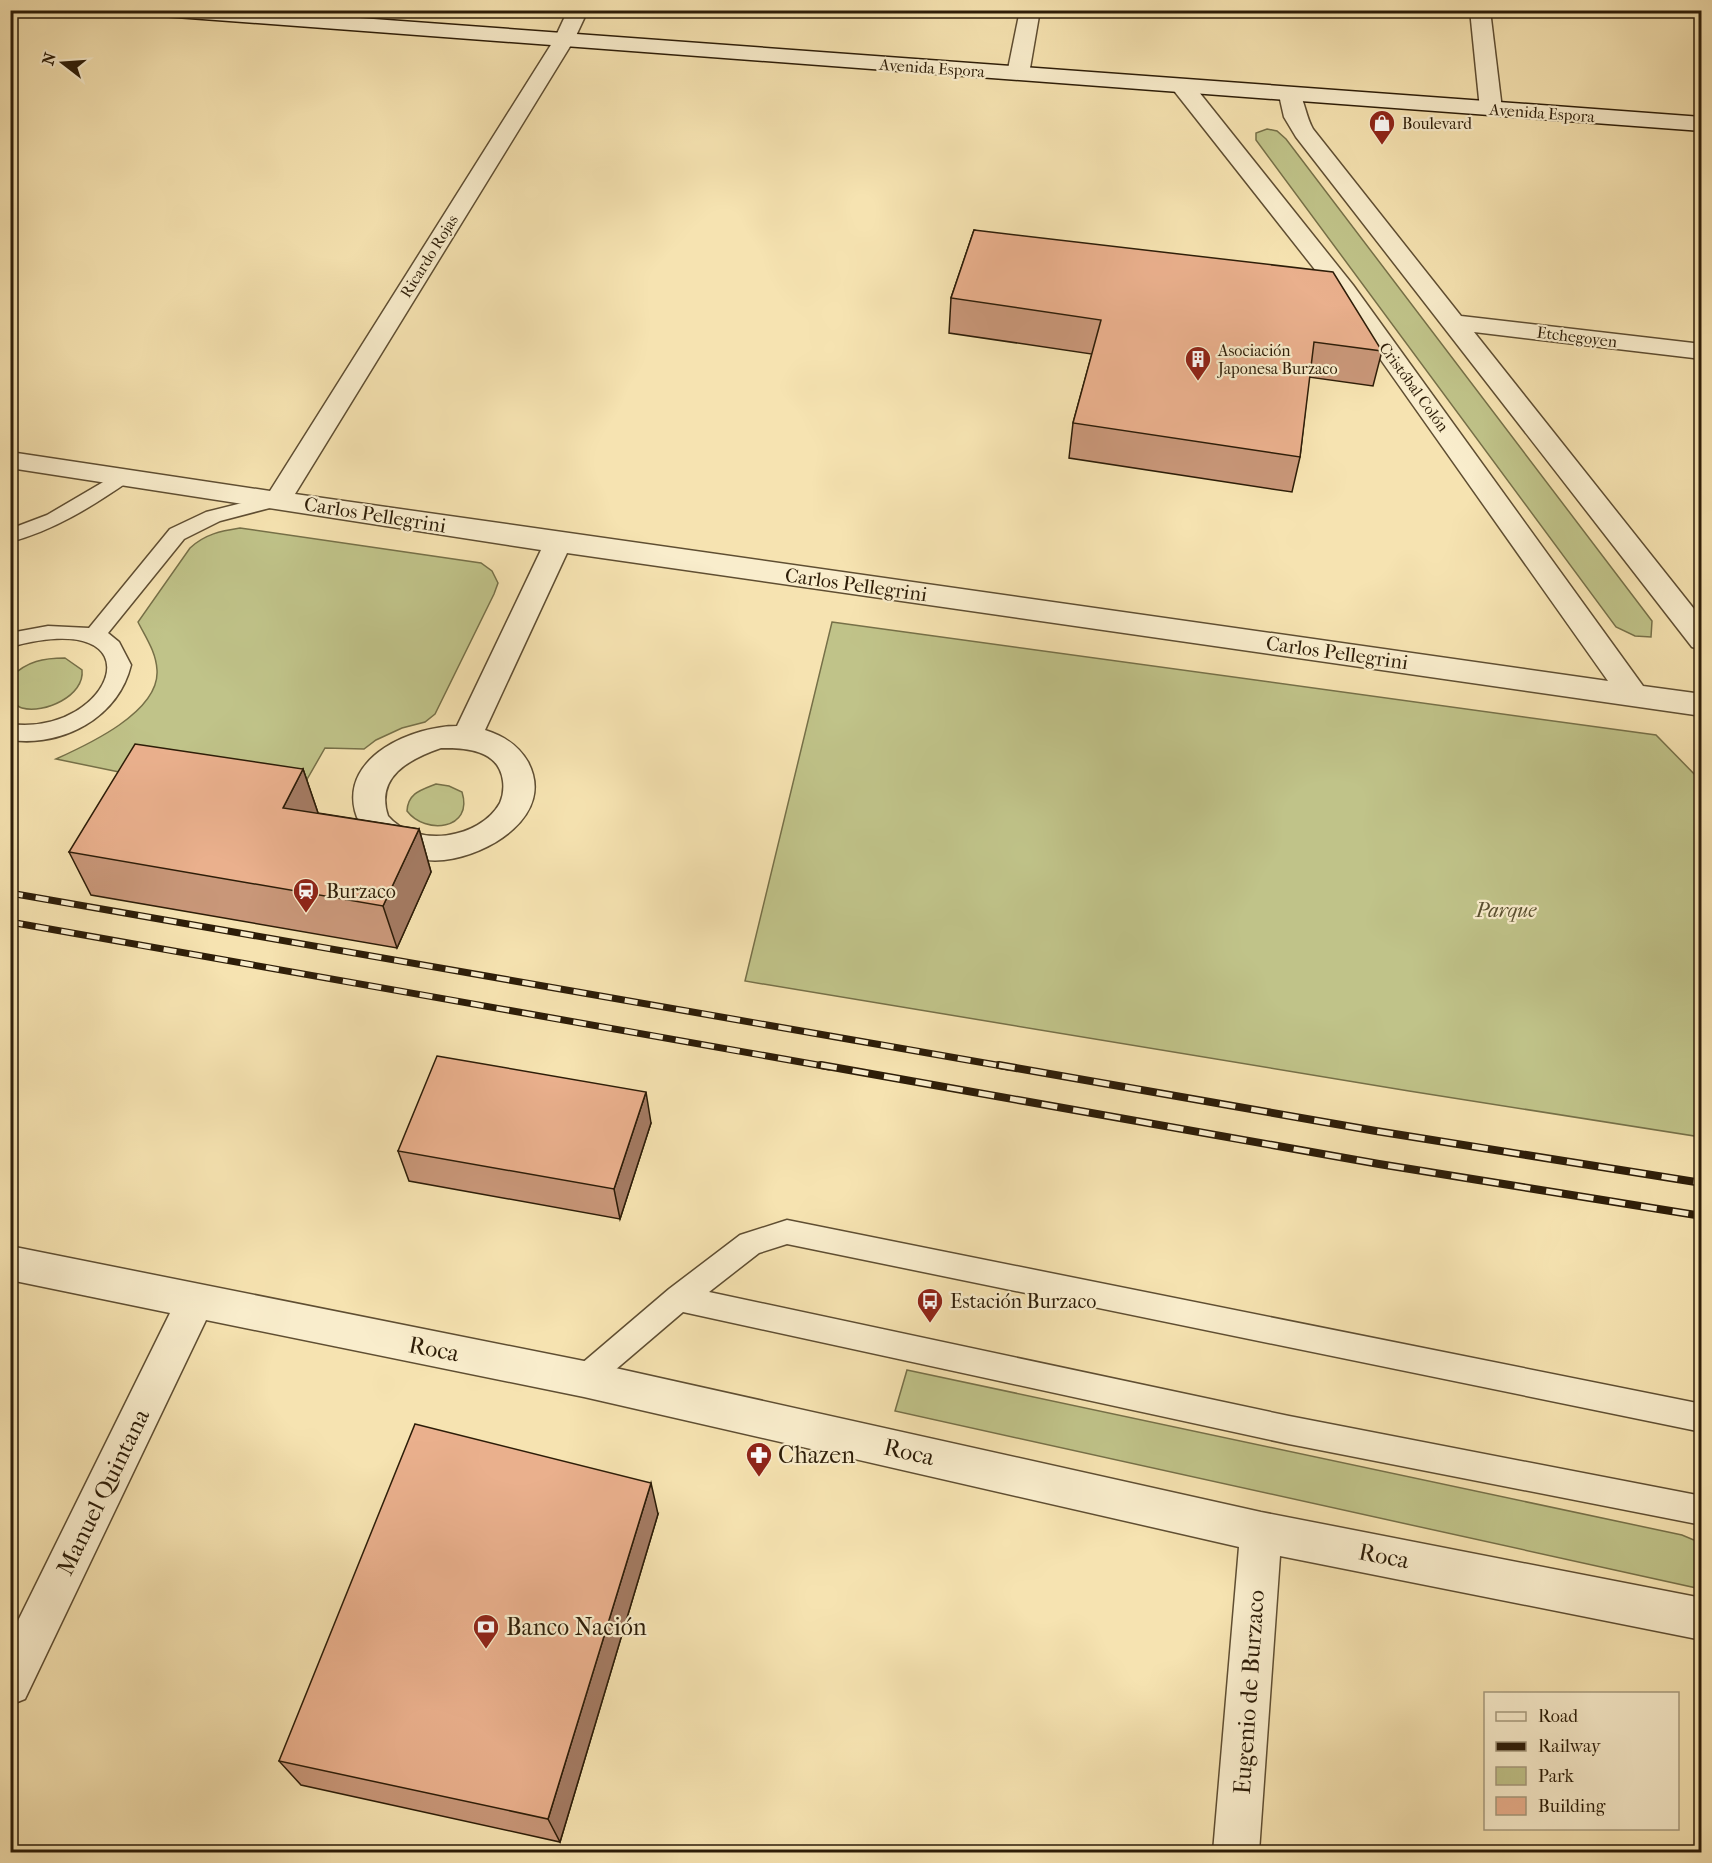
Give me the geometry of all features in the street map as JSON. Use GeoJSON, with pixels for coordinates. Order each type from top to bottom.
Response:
{"type":"FeatureCollection","features":[{"type":"Feature","properties":{"kind":"street","name":"Avenida Espora"},"geometry":{"type":"LineString","coordinates":[[162,10],[1701,124]]}},
{"type":"Feature","properties":{"kind":"street","name":"Ricardo Rojas"},"geometry":{"type":"LineString","coordinates":[[278,500],[564,40],[578,10]]}},
{"type":"Feature","properties":{"kind":"street"},"geometry":{"type":"LineString","coordinates":[[1018,74],[1030,10]]}},
{"type":"Feature","properties":{"kind":"street"},"geometry":{"type":"LineString","coordinates":[[1480,10],[1491,109]]}},
{"type":"Feature","properties":{"kind":"street","name":"Cristóbal Colón"},"geometry":{"type":"LineString","coordinates":[[1183,87],[1344,291],[1635,696]]}},
{"type":"Feature","properties":{"kind":"street"},"geometry":{"type":"LineString","coordinates":[[1290,95],[1295,117],[1304,132],[1701,640]]}},
{"type":"Feature","properties":{"kind":"street","name":"Etchegoyen"},"geometry":{"type":"LineString","coordinates":[[1453,322],[1701,352]]}},
{"type":"Feature","properties":{"kind":"street","name":"Carlos Pellegrini"},"geometry":{"type":"LineString","coordinates":[[10,460],[558,543],[1701,705]]}},
{"type":"Feature","properties":{"kind":"street"},"geometry":{"type":"LineString","coordinates":[[467,737],[558,543]]}},
{"type":"Feature","properties":{"kind":"street"},"geometry":{"type":"LineString","coordinates":[[441,737],[467,737],[488,742],[505,752],[516,767],[520,783],[517,801],[506,818],[489,832],[468,843],[444,848],[420,847],[396,841],[379,828],[369,810],[369,791],[378,772],[394,755],[416,743],[441,737]]}},
{"type":"Feature","properties":{"kind":"street","name":"Roca"},"geometry":{"type":"LineString","coordinates":[[10,1263],[585,1379],[1261,1532],[1701,1619]]}},
{"type":"Feature","properties":{"kind":"street","name":"Manuel Quintana"},"geometry":{"type":"LineString","coordinates":[[10,1684],[196,1300]]}},
{"type":"Feature","properties":{"kind":"street","name":"Eugenio de Burzaco"},"geometry":{"type":"LineString","coordinates":[[1236,1852],[1261,1532]]}},
{"type":"Feature","properties":{"kind":"lane"},"geometry":{"type":"LineString","coordinates":[[10,536],[29,532],[62,516],[122,477]]}},
{"type":"Feature","properties":{"kind":"lane"},"geometry":{"type":"LineString","coordinates":[[94,636],[177,534],[194,522],[278,500]]}},
{"type":"Feature","properties":{"kind":"lane"},"geometry":{"type":"LineString","coordinates":[[10,640],[35,634],[69,633],[94,636],[112,646],[120,665],[113,689],[90,713],[55,730],[21,735],[10,732]]}},
{"type":"Feature","properties":{"kind":"lane"},"geometry":{"type":"LineString","coordinates":[[585,1379],[679,1298],[750,1244],[787,1232],[1701,1418]]}},
{"type":"Feature","properties":{"kind":"lane"},"geometry":{"type":"LineString","coordinates":[[679,1298],[1289,1430],[1701,1511]]}},
{"type":"Feature","properties":{"kind":"green space"},"geometry":{"type":"Polygon","coordinates":[[[1267,129],[1277,131],[1286,139],[1652,621],[1651,637],[1635,636],[1616,627],[1256,140],[1256,133],[1267,129]]]}},
{"type":"Feature","properties":{"kind":"green space"},"geometry":{"type":"Polygon","coordinates":[[[240,528],[481,563],[492,571],[498,583],[494,594],[435,714],[425,722],[402,728],[376,740],[364,749],[325,748],[294,802],[158,780],[56,759],[119,725],[147,700],[155,685],[157,670],[153,651],[138,622],[190,548],[207,536],[240,528]]]}},
{"type":"Feature","properties":{"kind":"green space","name":"Parque"},"geometry":{"type":"Polygon","coordinates":[[[832,622],[1656,735],[1701,781],[1701,1137],[745,981],[832,622]]]}},
{"type":"Feature","properties":{"kind":"green space"},"geometry":{"type":"Polygon","coordinates":[[[65,658],[82,670],[77,688],[70,695],[51,705],[31,709],[21,707],[11,700],[11,677],[23,667],[36,661],[65,658]]]}},
{"type":"Feature","properties":{"kind":"green space"},"geometry":{"type":"Polygon","coordinates":[[[436,784],[449,786],[462,792],[464,805],[461,814],[455,821],[446,825],[425,824],[415,819],[407,811],[413,796],[420,790],[436,784]]]}},
{"type":"Feature","properties":{"kind":"green space"},"geometry":{"type":"Polygon","coordinates":[[[907,1370],[1682,1535],[1701,1543],[1701,1589],[895,1411],[907,1370]]]}},
{"type":"Feature","properties":{"kind":"building","name":"Asociación Japonesa Burzaco"},"geometry":{"type":"Polygon","coordinates":[[[974,230],[1333,272],[1382,351],[1314,342],[1300,457],[1073,423],[1101,320],[951,298],[974,230]]]}},
{"type":"Feature","properties":{"kind":"building"},"geometry":{"type":"Polygon","coordinates":[[[135,744],[303,769],[283,808],[419,829],[383,906],[69,852],[135,744]]]}},
{"type":"Feature","properties":{"kind":"building"},"geometry":{"type":"Polygon","coordinates":[[[437,1056],[646,1092],[614,1189],[398,1151],[437,1056]]]}},
{"type":"Feature","properties":{"kind":"building","name":"Banco Nación"},"geometry":{"type":"Polygon","coordinates":[[[415,1424],[651,1483],[548,1819],[279,1761],[415,1424]]]}},
{"type":"Feature","properties":{"kind":"railway"},"geometry":{"type":"LineString","coordinates":[[10,893],[1008,1067]]}},
{"type":"Feature","properties":{"kind":"railway"},"geometry":{"type":"LineString","coordinates":[[10,922],[829,1067]]}},
{"type":"Feature","properties":{"kind":"railway"},"geometry":{"type":"LineString","coordinates":[[821,1065],[1379,1164],[1702,1216]]}},
{"type":"Feature","properties":{"kind":"railway"},"geometry":{"type":"LineString","coordinates":[[999,1065],[1376,1131],[1702,1183]]}},
{"type":"Feature","properties":{"kind":"place","name":"Boulevard"},"geometry":{"type":"Point","coordinates":[1382,146]}},
{"type":"Feature","properties":{"kind":"place","name":"Asociación Japonesa Burzaco"},"geometry":{"type":"Point","coordinates":[1198,382]}},
{"type":"Feature","properties":{"kind":"place","name":"Burzaco"},"geometry":{"type":"Point","coordinates":[306,914]}},
{"type":"Feature","properties":{"kind":"place","name":"Estación Burzaco"},"geometry":{"type":"Point","coordinates":[930,1324]}},
{"type":"Feature","properties":{"kind":"place","name":"Chazen"},"geometry":{"type":"Point","coordinates":[759,1478]}},
{"type":"Feature","properties":{"kind":"place","name":"Banco Nación"},"geometry":{"type":"Point","coordinates":[486,1650]}}]}
